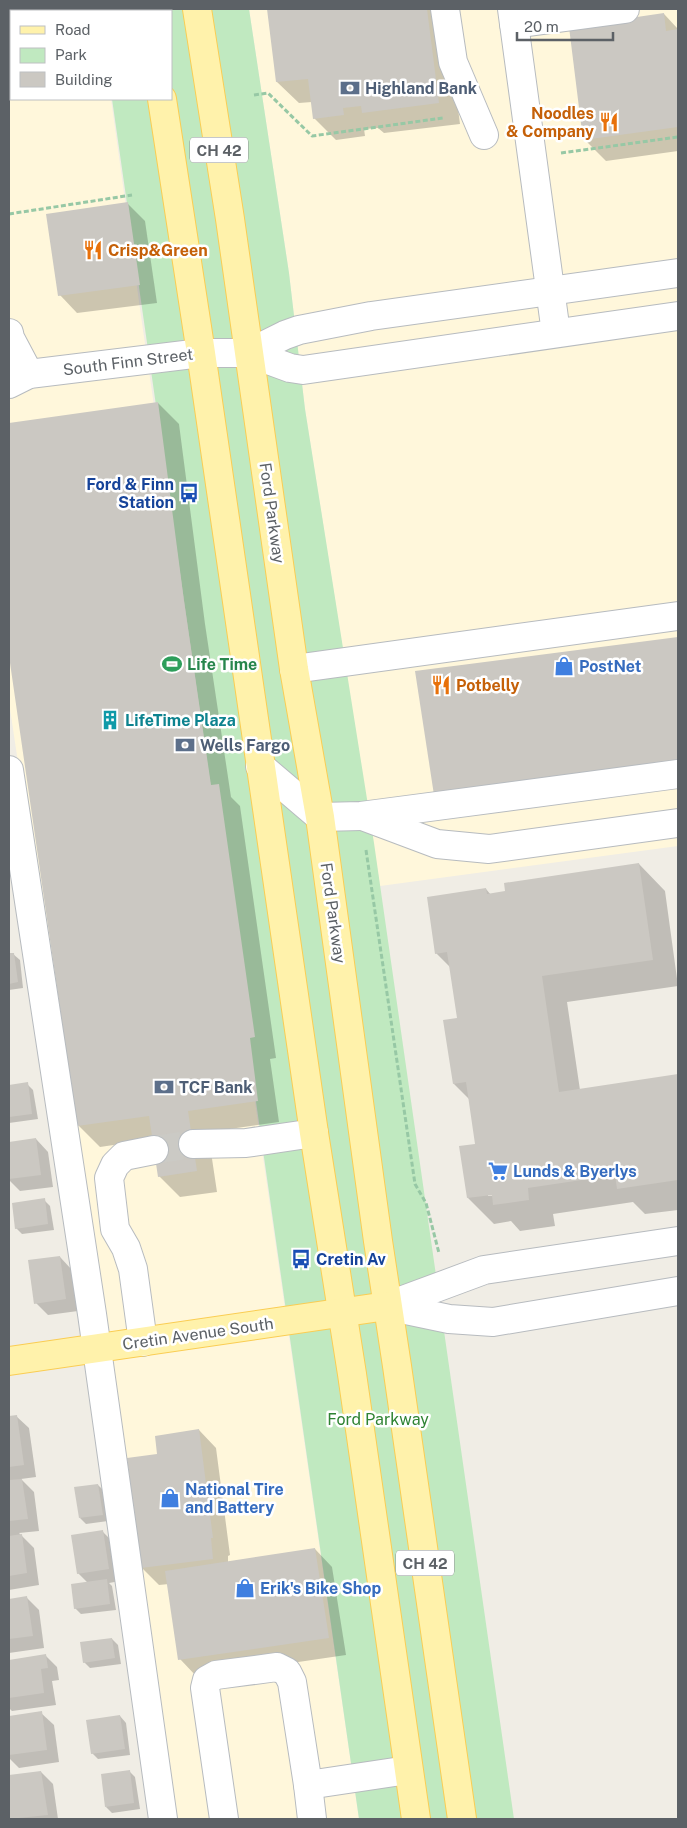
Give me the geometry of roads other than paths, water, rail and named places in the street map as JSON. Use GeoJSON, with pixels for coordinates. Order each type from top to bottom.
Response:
{"type":"FeatureCollection","features":[{"type":"Feature","properties":{"kind":"main road","name":"Ford Parkway"},"geometry":{"type":"LineString","coordinates":[[197,9],[230,219],[294,669],[320,817],[387,1306],[462,1819]]}},
{"type":"Feature","properties":{"kind":"main road","name":"CH 42"},"geometry":{"type":"LineString","coordinates":[[162,100],[201,353],[314,1133],[352,1374],[416,1819]]}},
{"type":"Feature","properties":{"kind":"main road","name":"Cretin Avenue South"},"geometry":{"type":"LineString","coordinates":[[9,1361],[387,1306]]}},
{"type":"Feature","properties":{"kind":"street"},"geometry":{"type":"LineString","coordinates":[[445,9],[453,62],[479,124]]}},
{"type":"Feature","properties":{"kind":"street"},"geometry":{"type":"LineString","coordinates":[[556,334],[513,16],[625,9]]}},
{"type":"Feature","properties":{"kind":"street"},"geometry":{"type":"LineString","coordinates":[[249,353],[285,335],[308,328],[371,316],[678,273]]}},
{"type":"Feature","properties":{"kind":"street"},"geometry":{"type":"LineString","coordinates":[[249,353],[290,368],[303,370],[678,316]]}},
{"type":"Feature","properties":{"kind":"street"},"geometry":{"type":"LineString","coordinates":[[9,333],[19,379]]}},
{"type":"Feature","properties":{"kind":"street","name":"South Finn Street"},"geometry":{"type":"LineString","coordinates":[[19,379],[201,353],[249,353]]}},
{"type":"Feature","properties":{"kind":"street"},"geometry":{"type":"LineString","coordinates":[[294,669],[678,616]]}},
{"type":"Feature","properties":{"kind":"street"},"geometry":{"type":"LineString","coordinates":[[260,766],[320,817],[361,816],[678,774]]}},
{"type":"Feature","properties":{"kind":"street"},"geometry":{"type":"LineString","coordinates":[[9,770],[97,1348],[163,1819]]}},
{"type":"Feature","properties":{"kind":"street"},"geometry":{"type":"LineString","coordinates":[[361,816],[437,844],[489,849],[678,822]]}},
{"type":"Feature","properties":{"kind":"street"},"geometry":{"type":"LineString","coordinates":[[193,1144],[246,1143],[314,1133]]}},
{"type":"Feature","properties":{"kind":"street"},"geometry":{"type":"LineString","coordinates":[[143,1342],[133,1269],[126,1248],[115,1228],[109,1178],[115,1165],[124,1156],[154,1150]]}},
{"type":"Feature","properties":{"kind":"street","name":"Cretin Avenue South"},"geometry":{"type":"LineString","coordinates":[[387,1306],[484,1270],[678,1241]]}},
{"type":"Feature","properties":{"kind":"street","name":"Cretin Avenue South"},"geometry":{"type":"LineString","coordinates":[[387,1306],[449,1318],[493,1322],[678,1292]]}},
{"type":"Feature","properties":{"kind":"street"},"geometry":{"type":"LineString","coordinates":[[224,1819],[205,1688],[207,1680],[216,1675],[277,1667],[287,1672],[292,1682],[312,1819]]}},
{"type":"Feature","properties":{"kind":"street"},"geometry":{"type":"LineString","coordinates":[[308,1785],[408,1770]]}},
{"type":"Feature","properties":{"kind":"tunnel"},"geometry":{"type":"LineString","coordinates":[[154,1150],[193,1144]]}},
{"type":"Feature","properties":{"kind":"place","name":"Highland Bank"},"geometry":{"type":"Point","coordinates":[350,88]}},
{"type":"Feature","properties":{"kind":"place","name":"Noodles & Company"},"geometry":{"type":"Point","coordinates":[609,122]}},
{"type":"Feature","properties":{"kind":"place","name":"Crisp&Green"},"geometry":{"type":"Point","coordinates":[93,250]}},
{"type":"Feature","properties":{"kind":"place","name":"Ford & Finn Station"},"geometry":{"type":"Point","coordinates":[189,493]}},
{"type":"Feature","properties":{"kind":"place","name":"Life Time"},"geometry":{"type":"Point","coordinates":[172,664]}},
{"type":"Feature","properties":{"kind":"place","name":"PostNet"},"geometry":{"type":"Point","coordinates":[564,666]}},
{"type":"Feature","properties":{"kind":"place","name":"Potbelly"},"geometry":{"type":"Point","coordinates":[441,685]}},
{"type":"Feature","properties":{"kind":"place","name":"LifeTime Plaza"},"geometry":{"type":"Point","coordinates":[110,720]}},
{"type":"Feature","properties":{"kind":"place","name":"Wells Fargo"},"geometry":{"type":"Point","coordinates":[185,745]}},
{"type":"Feature","properties":{"kind":"place","name":"TCF Bank"},"geometry":{"type":"Point","coordinates":[164,1087]}},
{"type":"Feature","properties":{"kind":"place","name":"Lunds & Byerlys"},"geometry":{"type":"Point","coordinates":[498,1171]}},
{"type":"Feature","properties":{"kind":"place","name":"Cretin Av"},"geometry":{"type":"Point","coordinates":[301,1259]}},
{"type":"Feature","properties":{"kind":"place","name":"National Tire and Battery"},"geometry":{"type":"Point","coordinates":[170,1498]}},
{"type":"Feature","properties":{"kind":"place","name":"Erik's Bike Shop"},"geometry":{"type":"Point","coordinates":[245,1588]}}]}
